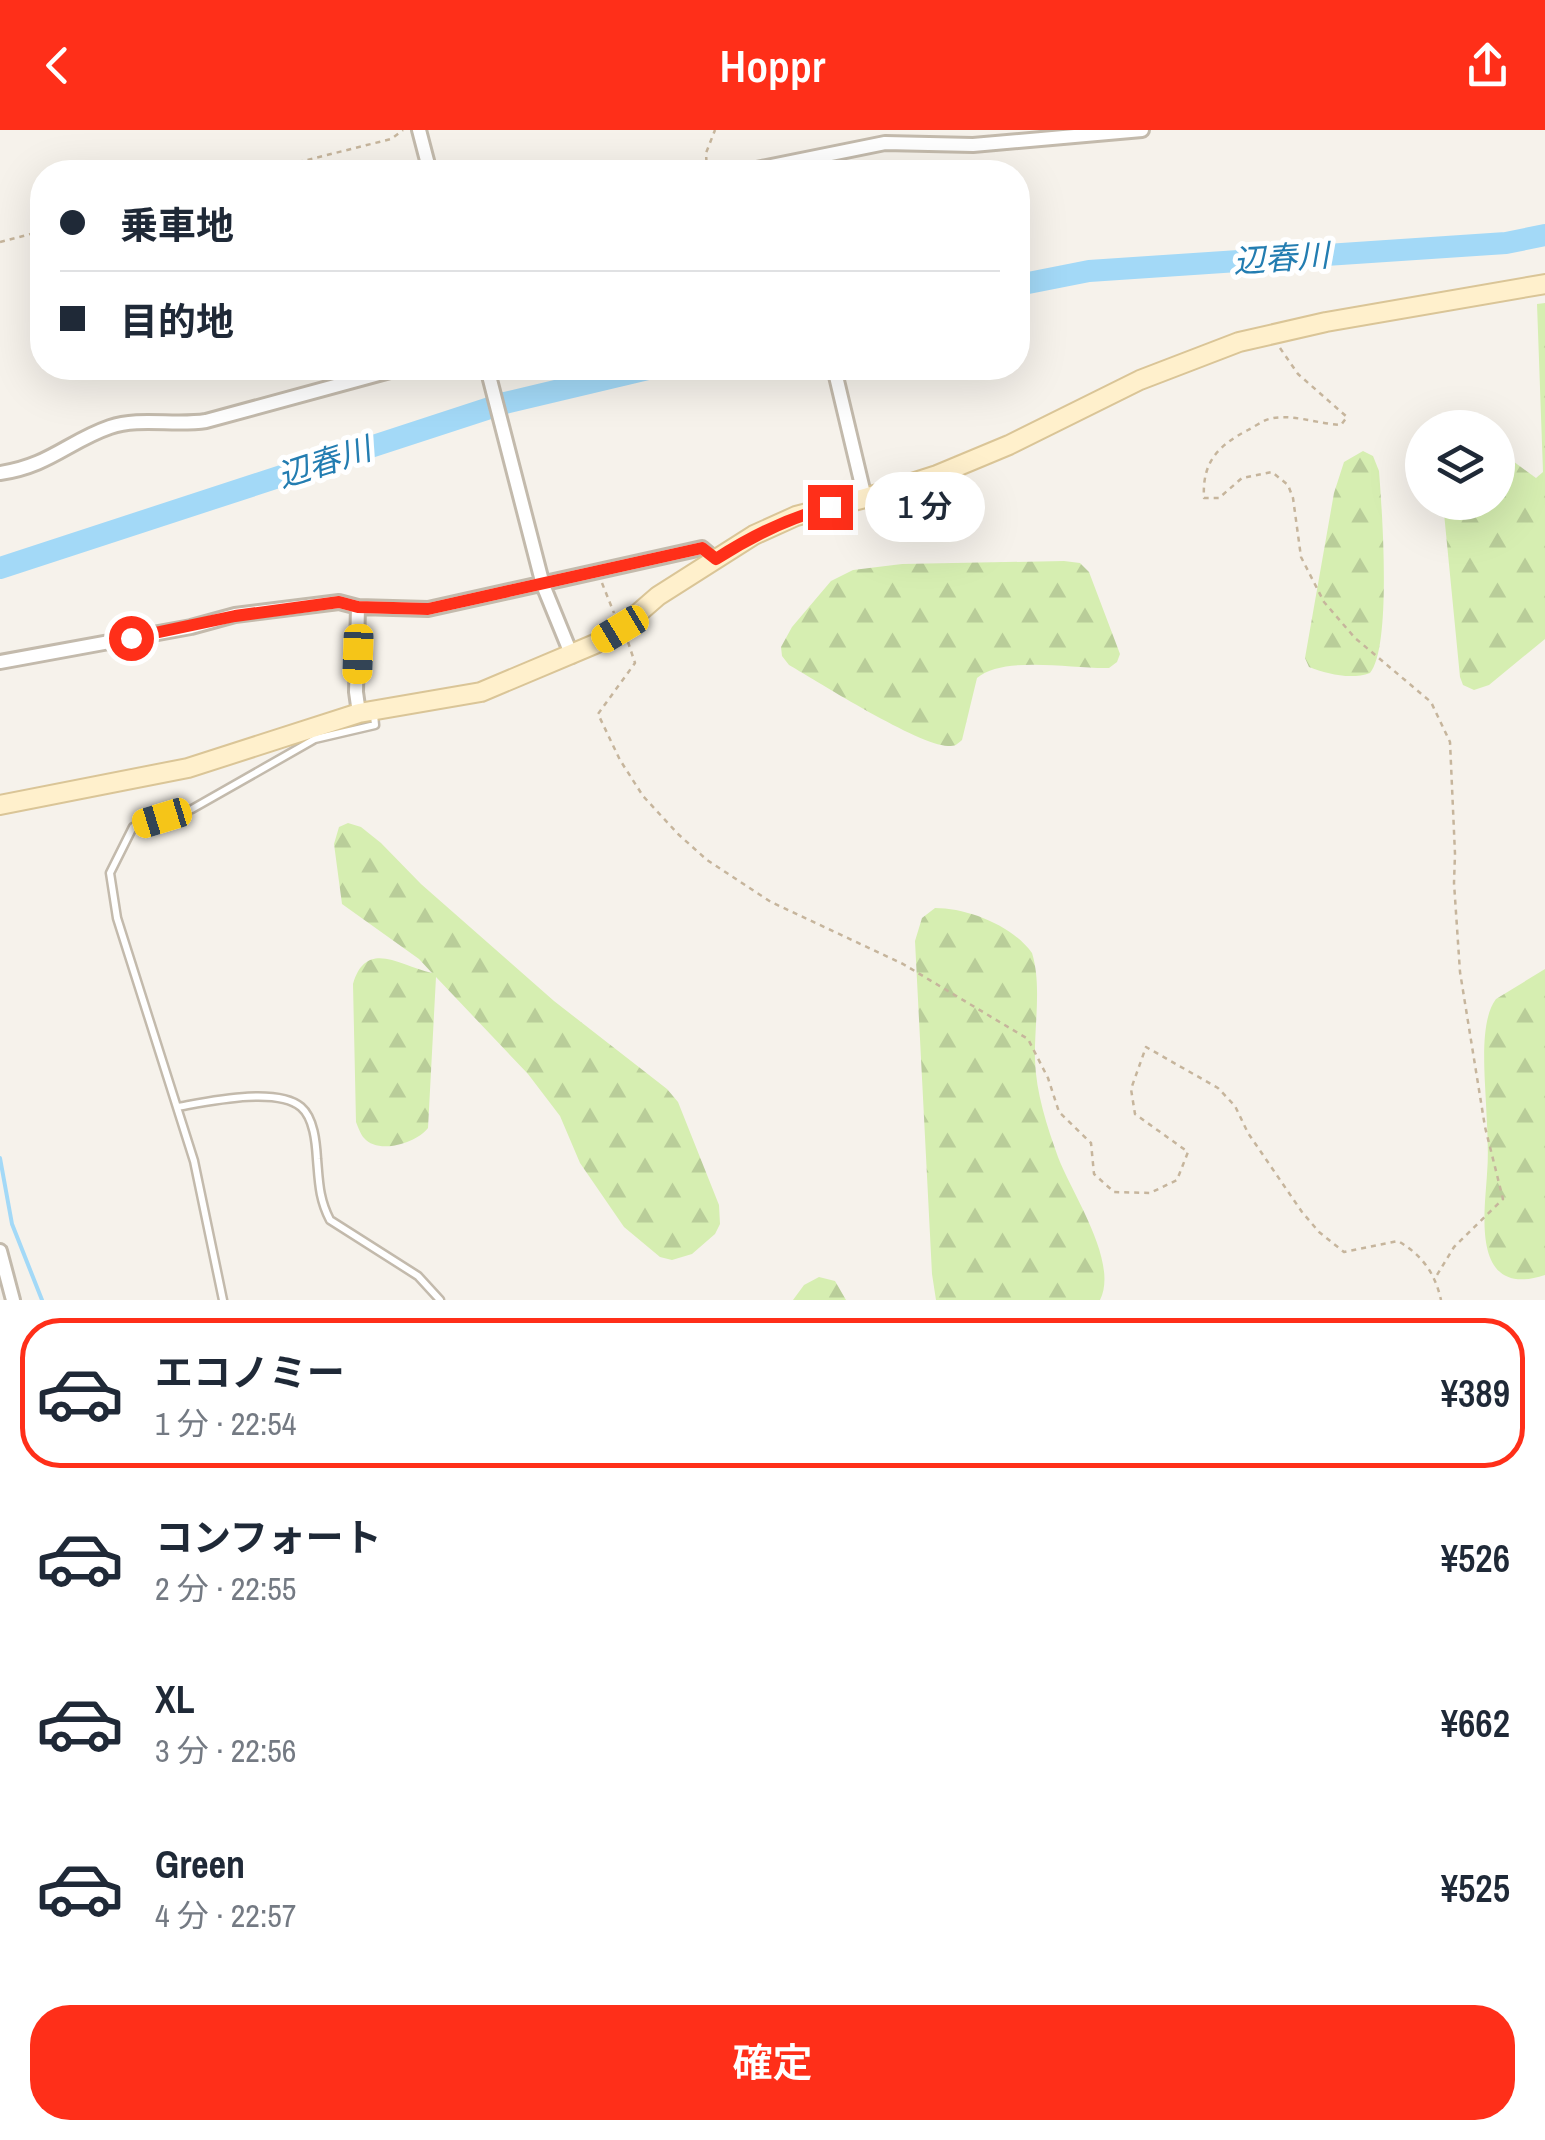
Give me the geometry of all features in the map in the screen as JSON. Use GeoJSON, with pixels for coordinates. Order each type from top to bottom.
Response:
{"type":"FeatureCollection","features":[{"type":"Feature","properties":{"kind":"street"},"geometry":{"type":"LineString","coordinates":[[420,130],[427,160]]}},
{"type":"Feature","properties":{"kind":"street"},"geometry":{"type":"LineString","coordinates":[[832,160],[884,143],[973,146],[1142,130]]}},
{"type":"Feature","properties":{"kind":"street"},"geometry":{"type":"LineString","coordinates":[[0,805],[188,768],[367,711],[480,692],[572,656],[622,631],[658,596],[754,535],[796,516],[936,475],[1008,446],[1140,380],[1240,342],[1283,331],[1545,284]]}},
{"type":"Feature","properties":{"kind":"street"},"geometry":{"type":"LineString","coordinates":[[0,473],[24,470],[108,428],[206,421],[357,380]]}},
{"type":"Feature","properties":{"kind":"street"},"geometry":{"type":"LineString","coordinates":[[490,380],[542,585],[572,656]]}},
{"type":"Feature","properties":{"kind":"street"},"geometry":{"type":"LineString","coordinates":[[837,380],[865,498]]}},
{"type":"Feature","properties":{"kind":"street"},"geometry":{"type":"LineString","coordinates":[[0,662],[235,616],[339,602],[358,607],[428,609],[702,548],[716,559]]}},
{"type":"Feature","properties":{"kind":"street"},"geometry":{"type":"LineString","coordinates":[[358,607],[356,692],[367,711]]}},
{"type":"Feature","properties":{"kind":"street"},"geometry":{"type":"LineString","coordinates":[[0,1251],[13,1300]]}},
{"type":"Feature","properties":{"kind":"lane"},"geometry":{"type":"LineString","coordinates":[[224,1300],[194,1161],[117,918],[110,873],[133,827],[192,809],[315,740],[374,725],[367,711]]}},
{"type":"Feature","properties":{"kind":"lane"},"geometry":{"type":"LineString","coordinates":[[177,1108],[250,1097],[275,1098],[300,1107],[312,1126],[322,1206],[330,1220],[418,1276],[440,1300]]}},
{"type":"Feature","properties":{"kind":"path"},"geometry":{"type":"LineString","coordinates":[[307,160],[391,139],[404,130]]}},
{"type":"Feature","properties":{"kind":"path"},"geometry":{"type":"LineString","coordinates":[[706,160],[714,130]]}},
{"type":"Feature","properties":{"kind":"path"},"geometry":{"type":"LineString","coordinates":[[0,242],[30,234]]}},
{"type":"Feature","properties":{"kind":"path"},"geometry":{"type":"LineString","coordinates":[[1283,331],[1280,349],[1298,374],[1346,417],[1341,425],[1269,419],[1233,438],[1210,457],[1203,479],[1204,498],[1219,498],[1242,478],[1272,472],[1288,485],[1294,498],[1300,557],[1324,602],[1355,638],[1431,702],[1450,742],[1460,972],[1485,1127],[1503,1200],[1454,1247],[1436,1276]]}},
{"type":"Feature","properties":{"kind":"path"},"geometry":{"type":"LineString","coordinates":[[598,573],[634,664],[598,714],[643,796],[707,860],[771,902],[903,964],[1028,1039],[1048,1078],[1059,1112],[1091,1143],[1094,1174],[1114,1192],[1150,1193],[1177,1180],[1188,1152],[1135,1114],[1131,1089],[1146,1047],[1218,1088],[1235,1106],[1248,1133],[1319,1232],[1344,1252],[1398,1241],[1412,1249],[1436,1276],[1441,1300]]}},
{"type":"Feature","properties":{"kind":"green space"},"geometry":{"type":"Polygon","coordinates":[[[1545,303],[1545,639],[1489,685],[1474,690],[1463,685],[1460,677],[1445,520],[1515,520],[1515,463],[1536,478],[1543,472],[1537,304],[1545,303]]]}},
{"type":"Feature","properties":{"kind":"green space"},"geometry":{"type":"Polygon","coordinates":[[[1363,451],[1373,456],[1379,471],[1383,607],[1377,658],[1370,673],[1347,676],[1309,667],[1305,658],[1334,493],[1344,462],[1363,451]]]}},
{"type":"Feature","properties":{"kind":"green space"},"geometry":{"type":"Polygon","coordinates":[[[1080,563],[1089,572],[1120,654],[1117,662],[1109,668],[1021,665],[989,671],[977,678],[962,740],[954,745],[934,743],[893,725],[789,665],[782,656],[781,647],[792,627],[831,581],[853,570],[902,564],[1080,563]]]}},
{"type":"Feature","properties":{"kind":"green space"},"geometry":{"type":"Polygon","coordinates":[[[348,823],[361,827],[381,843],[421,884],[554,1001],[667,1089],[678,1102],[719,1205],[720,1224],[715,1234],[692,1254],[672,1260],[660,1257],[624,1227],[580,1163],[560,1116],[528,1074],[436,977],[428,1128],[397,1145],[378,1146],[363,1137],[356,1122],[353,984],[366,962],[376,958],[432,973],[419,959],[342,904],[334,844],[339,827],[348,823]]]}},
{"type":"Feature","properties":{"kind":"green space"},"geometry":{"type":"Polygon","coordinates":[[[935,908],[989,920],[1024,943],[1032,953],[1037,978],[1035,1060],[1040,1097],[1058,1157],[1099,1248],[1104,1284],[1100,1300],[936,1300],[915,941],[922,918],[935,908]]]}},
{"type":"Feature","properties":{"kind":"green space"},"geometry":{"type":"Polygon","coordinates":[[[1545,969],[1545,1275],[1521,1279],[1504,1275],[1493,1264],[1487,1248],[1485,1035],[1496,999],[1545,969]]]}},
{"type":"Feature","properties":{"kind":"green space"},"geometry":{"type":"Polygon","coordinates":[[[819,1277],[835,1281],[846,1300],[793,1300],[804,1285],[819,1277]]]}},
{"type":"Feature","properties":{"kind":"waterway","name":"辺春川"},"geometry":{"type":"LineString","coordinates":[[1030,283],[1089,271],[1506,243],[1545,235]]}},
{"type":"Feature","properties":{"kind":"waterway","name":"辺春川"},"geometry":{"type":"LineString","coordinates":[[0,568],[505,403],[602,380]]}},
{"type":"Feature","properties":{"kind":"waterway"},"geometry":{"type":"LineString","coordinates":[[0,1158],[12,1224],[42,1300]]}},
{"type":"Feature","properties":{"kind":"route"},"geometry":{"type":"LineString","coordinates":[[131,638],[235,616],[339,602],[358,607],[428,609],[702,548],[716,559],[754,535],[796,516],[830,507]]}}]}
